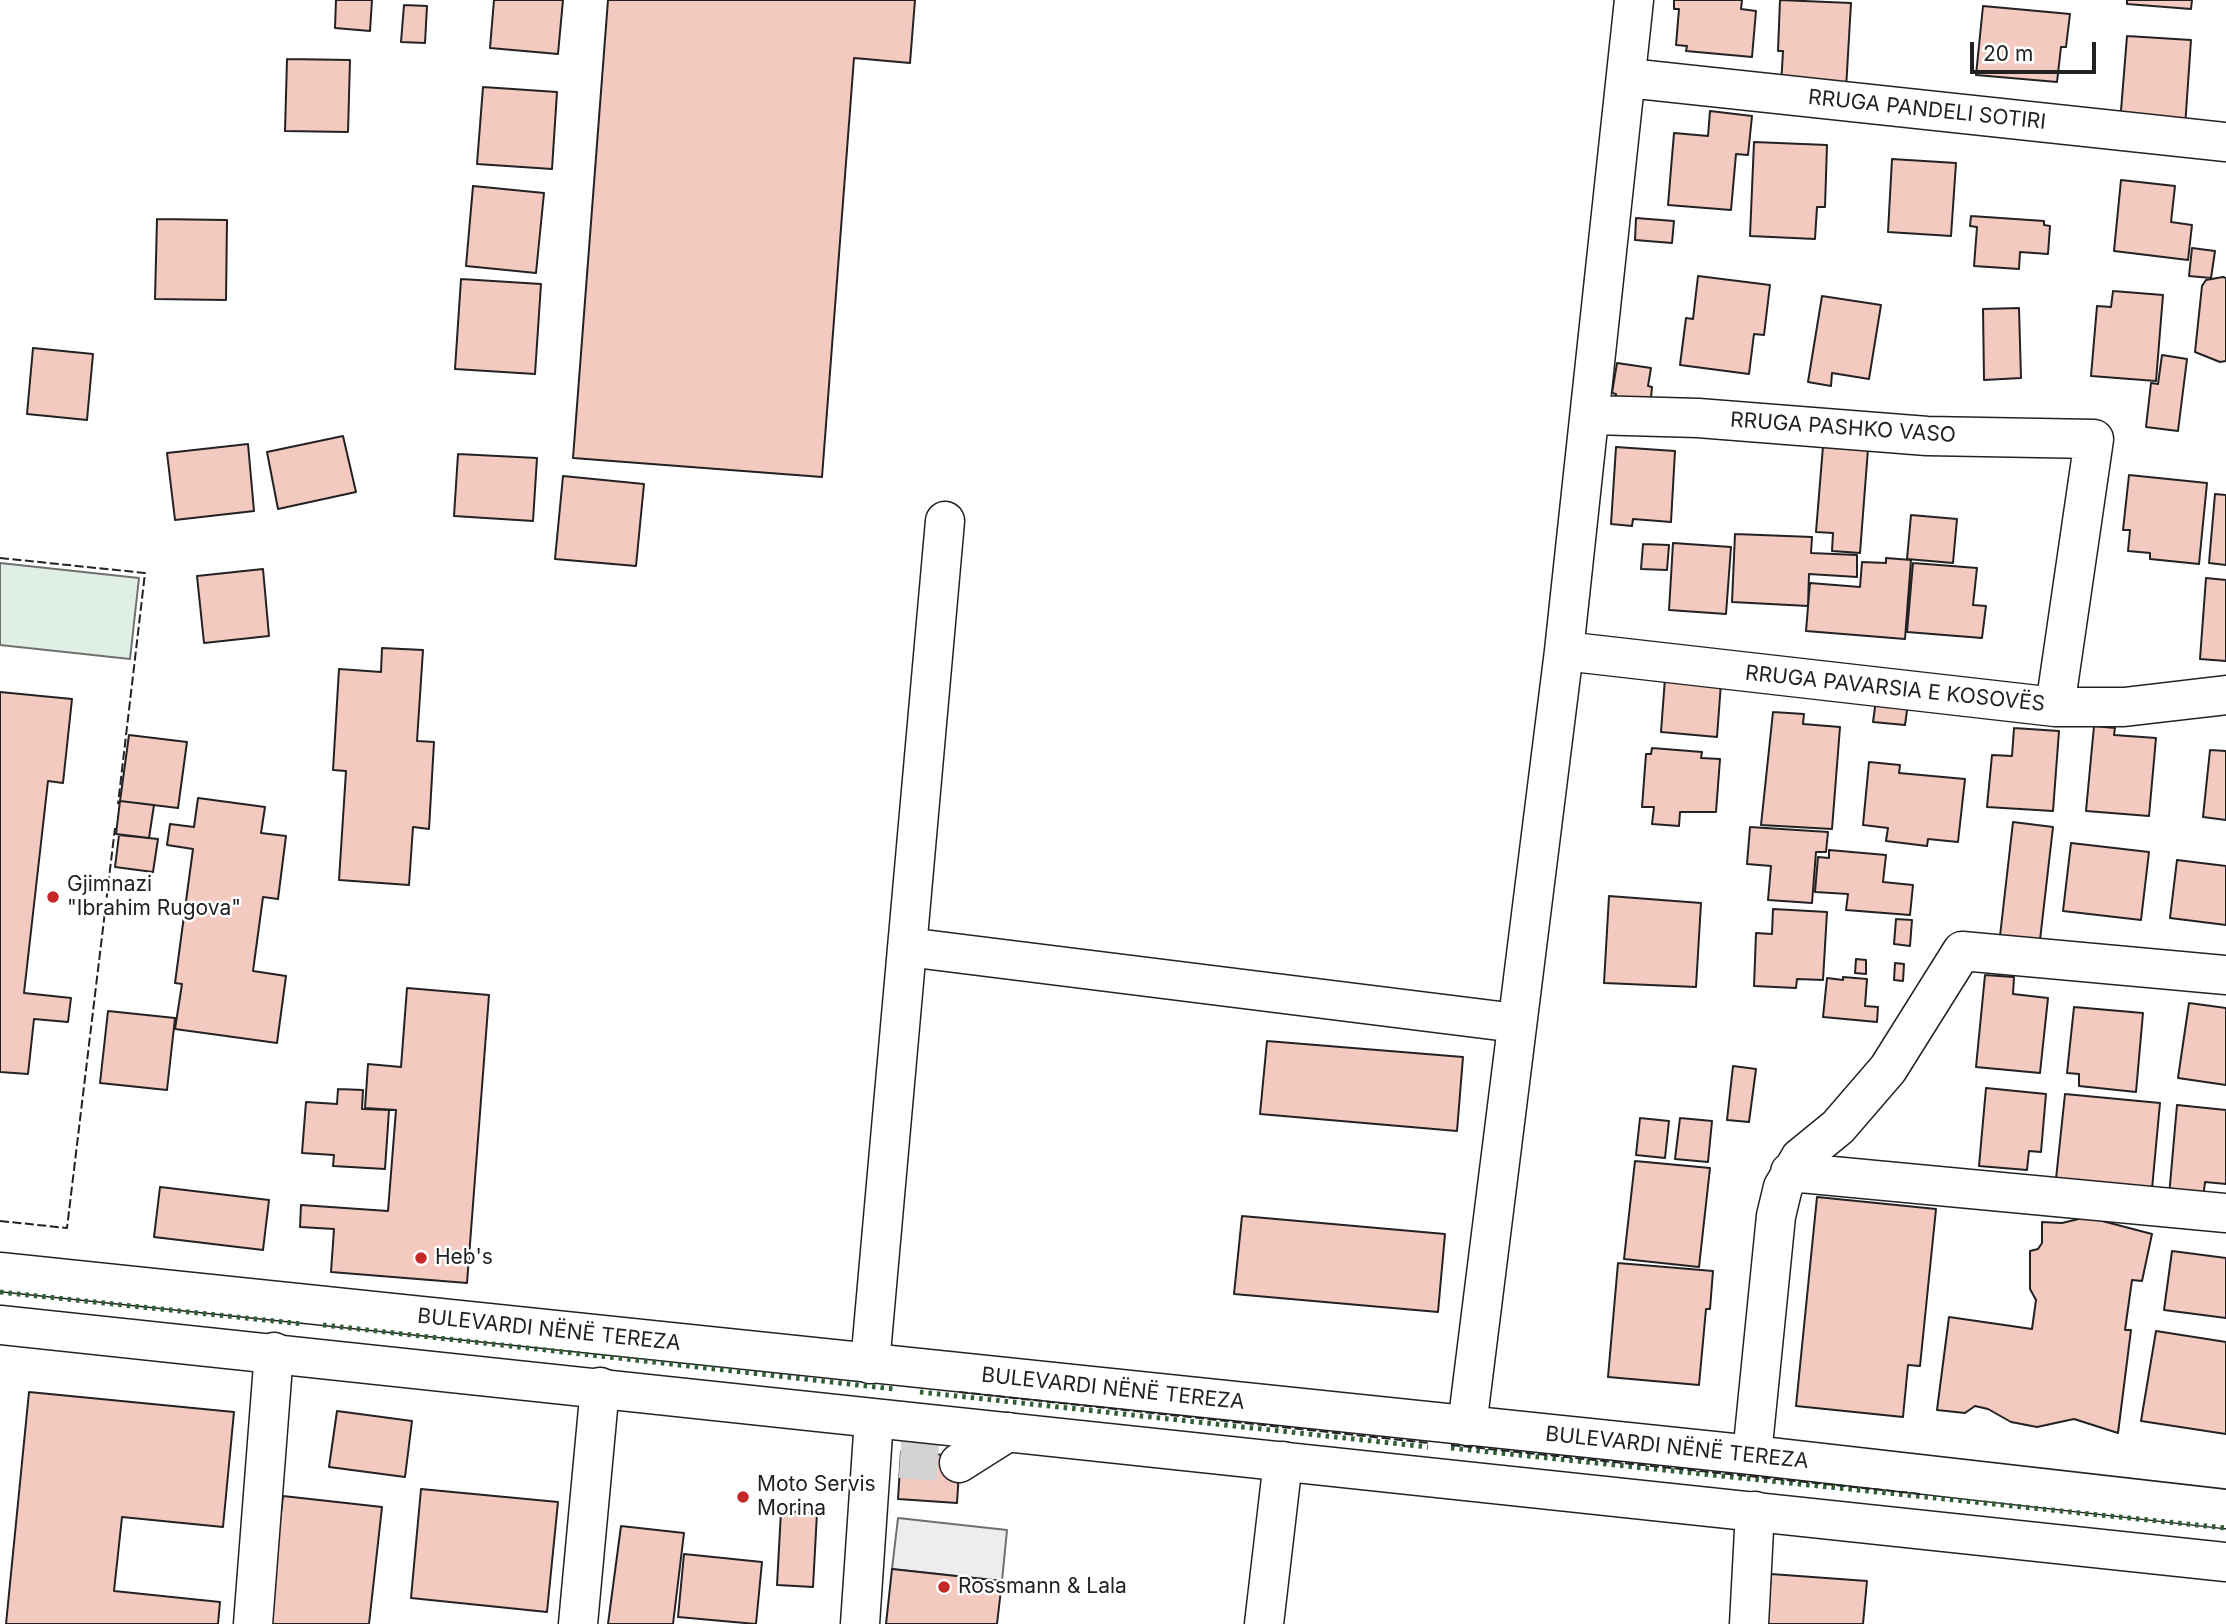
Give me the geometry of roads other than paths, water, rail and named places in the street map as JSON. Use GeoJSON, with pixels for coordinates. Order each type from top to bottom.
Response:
{"type":"FeatureCollection","features":[{"type":"Feature","properties":{"kind":"street"},"geometry":{"type":"LineString","coordinates":[[1467,1426],[1592,415],[1634,0]]}},
{"type":"Feature","properties":{"kind":"street","name":"RRUGA PANDELI SOTIRI"},"geometry":{"type":"LineString","coordinates":[[1628,78],[2226,142]]}},
{"type":"Feature","properties":{"kind":"street","name":"RRUGA PASHKO VASO"},"geometry":{"type":"LineString","coordinates":[[1592,415],[1698,418],[1927,436],[2094,439],[2055,707]]}},
{"type":"Feature","properties":{"kind":"street"},"geometry":{"type":"LineString","coordinates":[[870,1364],[945,521]]}},
{"type":"Feature","properties":{"kind":"street","name":"RRUGA PAVARSIA E KOSOVËS"},"geometry":{"type":"LineString","coordinates":[[1564,651],[2055,707],[2124,707],[2226,695]]}},
{"type":"Feature","properties":{"kind":"street"},"geometry":{"type":"LineString","coordinates":[[907,947],[1516,1023]]}},
{"type":"Feature","properties":{"kind":"street"},"geometry":{"type":"LineString","coordinates":[[1752,1455],[1776,1216],[1790,1172],[1800,1158],[1838,1127],[1888,1069],[1962,951],[2226,975]]}},
{"type":"Feature","properties":{"kind":"street"},"geometry":{"type":"LineString","coordinates":[[1790,1172],[2226,1213]]}},
{"type":"Feature","properties":{"kind":"street","name":"BULEVARDI NËNË TEREZA"},"geometry":{"type":"LineString","coordinates":[[0,1272],[1752,1455],[2226,1509]]}},
{"type":"Feature","properties":{"kind":"street"},"geometry":{"type":"LineString","coordinates":[[0,1325],[600,1387],[882,1444],[1008,1432],[2226,1562]]}},
{"type":"Feature","properties":{"kind":"street"},"geometry":{"type":"LineString","coordinates":[[253,1624],[274,1352]]}},
{"type":"Feature","properties":{"kind":"street"},"geometry":{"type":"LineString","coordinates":[[578,1624],[600,1387]]}},
{"type":"Feature","properties":{"kind":"street"},"geometry":{"type":"LineString","coordinates":[[959,1463],[1008,1432]]}},
{"type":"Feature","properties":{"kind":"street"},"geometry":{"type":"LineString","coordinates":[[860,1624],[882,1444]]}},
{"type":"Feature","properties":{"kind":"street"},"geometry":{"type":"LineString","coordinates":[[1264,1624],[1283,1461]]}},
{"type":"Feature","properties":{"kind":"street"},"geometry":{"type":"LineString","coordinates":[[1749,1624],[1755,1511]]}},
{"type":"Feature","properties":{"kind":"tunnel"},"geometry":{"type":"LineString","coordinates":[[900,1459],[959,1463]]}},
{"type":"Feature","properties":{"kind":"place","name":"Gjimnazi \"Ibrahim Rugova\""},"geometry":{"type":"Point","coordinates":[53,897]}},
{"type":"Feature","properties":{"kind":"place","name":"Heb's"},"geometry":{"type":"Point","coordinates":[421,1258]}},
{"type":"Feature","properties":{"kind":"place","name":"Moto Servis Morina"},"geometry":{"type":"Point","coordinates":[743,1497]}},
{"type":"Feature","properties":{"kind":"place","name":"Rossmann & Lala"},"geometry":{"type":"Point","coordinates":[944,1587]}}]}
